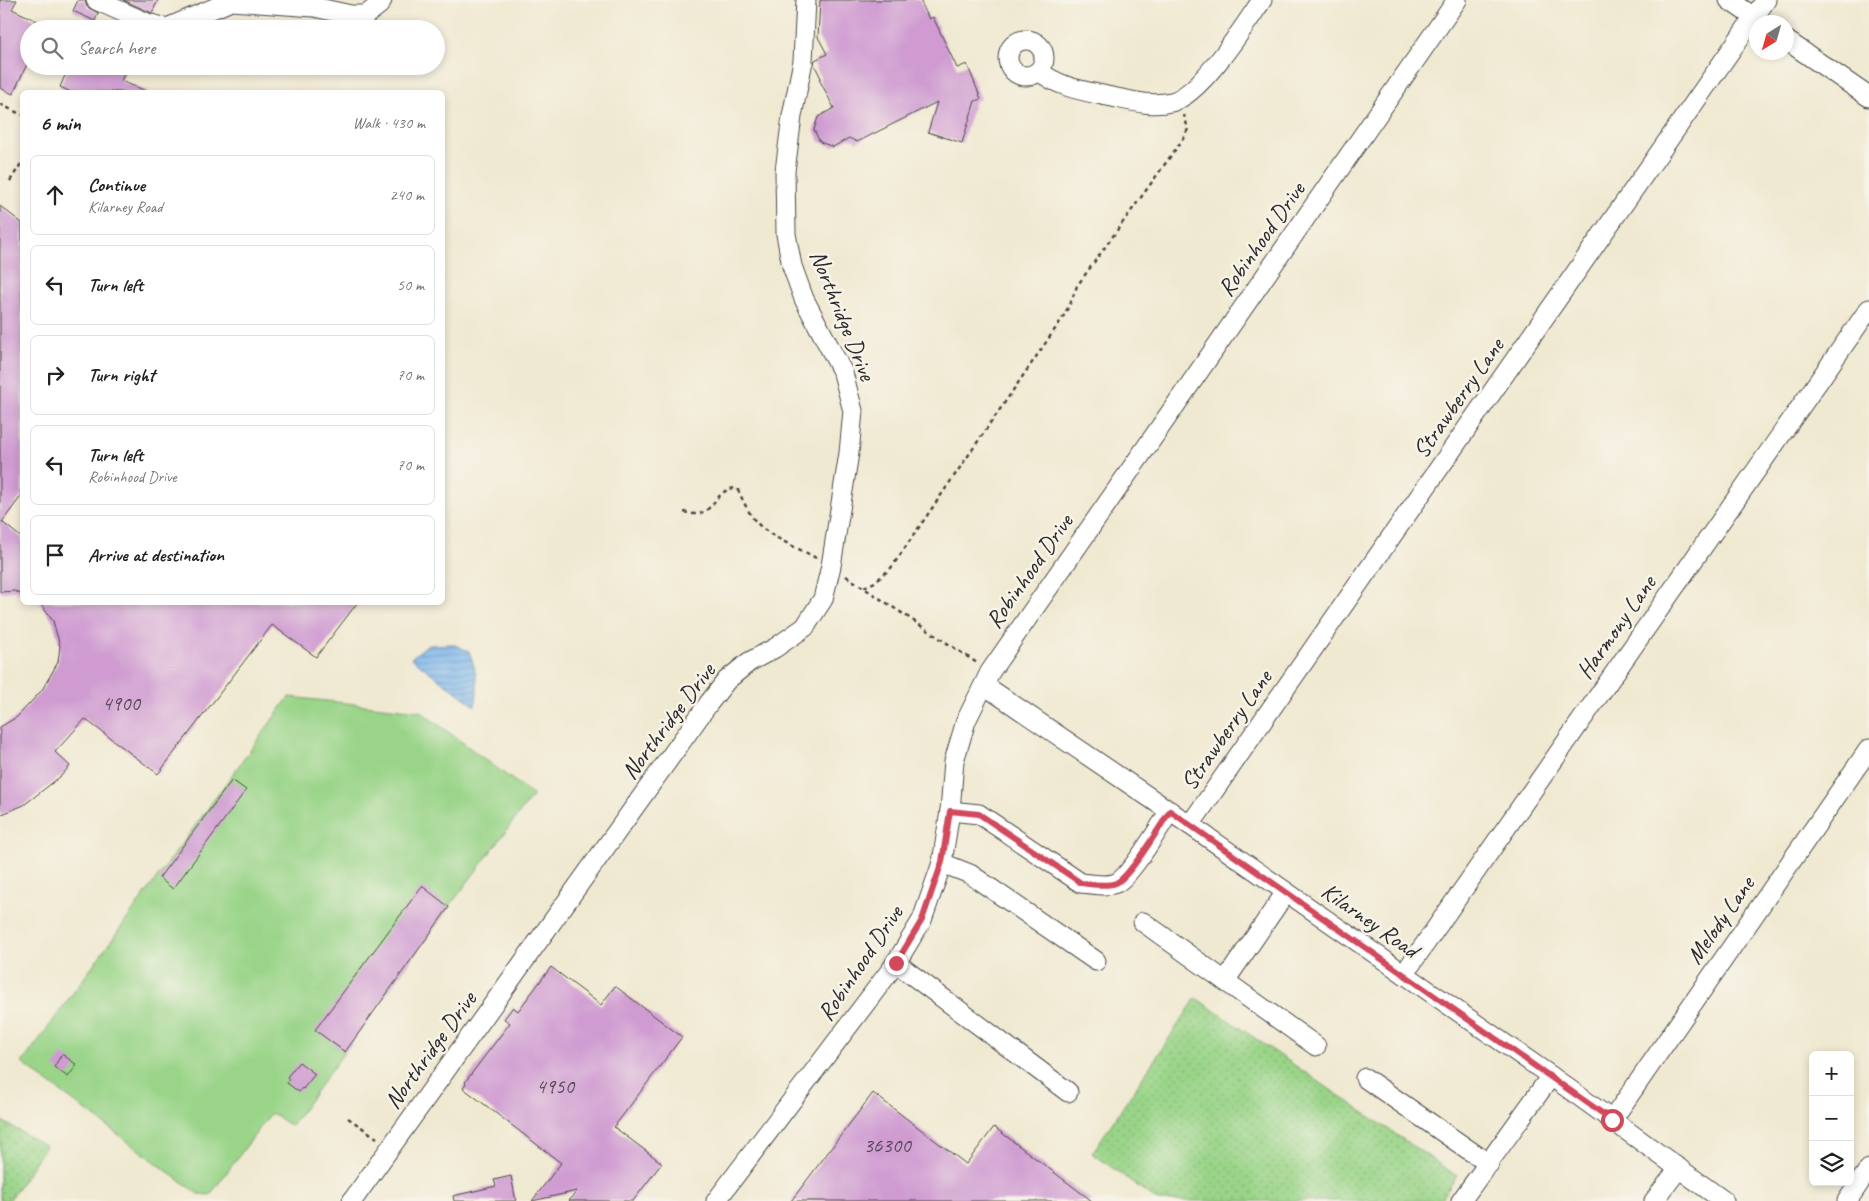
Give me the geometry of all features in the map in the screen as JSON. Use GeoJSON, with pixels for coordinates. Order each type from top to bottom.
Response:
{"type":"FeatureCollection","features":[{"type":"Feature","properties":{"kind":"street"},"geometry":{"type":"LineString","coordinates":[[96,0],[141,20]]}},
{"type":"Feature","properties":{"kind":"street"},"geometry":{"type":"LineString","coordinates":[[185,20],[231,1],[314,7],[351,15],[366,15],[379,5],[382,0]]}},
{"type":"Feature","properties":{"kind":"street","name":"Northridge Drive"},"geometry":{"type":"LineString","coordinates":[[352,1201],[709,703],[727,680],[749,662],[775,648],[805,627],[823,599],[831,566],[849,453],[853,411],[843,373],[804,299],[792,266],[786,234],[785,171],[792,116],[803,61],[806,0]]}},
{"type":"Feature","properties":{"kind":"street"},"geometry":{"type":"LineString","coordinates":[[1039,71],[1048,78],[1076,89],[1144,104],[1158,104],[1177,100],[1190,92],[1224,55],[1262,0]]}},
{"type":"Feature","properties":{"kind":"street","name":"Robinhood Drive"},"geometry":{"type":"LineString","coordinates":[[716,1201],[896,963],[922,920],[942,862],[950,811],[954,761],[966,720],[990,672],[1457,0]]}},
{"type":"Feature","properties":{"kind":"street"},"geometry":{"type":"LineString","coordinates":[[1729,0],[1750,15]]}},
{"type":"Feature","properties":{"kind":"street","name":"Strawberry Lane"},"geometry":{"type":"LineString","coordinates":[[1759,15],[1766,0]]}},
{"type":"Feature","properties":{"kind":"street","name":"Strawberry Lane"},"geometry":{"type":"LineString","coordinates":[[1190,825],[1749,31]]}},
{"type":"Feature","properties":{"kind":"street"},"geometry":{"type":"LineString","coordinates":[[1794,45],[1869,97]]}},
{"type":"Feature","properties":{"kind":"street","name":"Harmony Lane"},"geometry":{"type":"LineString","coordinates":[[1404,974],[1869,309]]}},
{"type":"Feature","properties":{"kind":"street","name":"Kilarney Road"},"geometry":{"type":"LineString","coordinates":[[984,685],[1170,811],[1404,974],[1724,1201]]}},
{"type":"Feature","properties":{"kind":"street","name":"Melody Lane"},"geometry":{"type":"LineString","coordinates":[[1612,1120],[1869,749]]}},
{"type":"Feature","properties":{"kind":"street"},"geometry":{"type":"LineString","coordinates":[[950,811],[979,814],[1081,883],[1097,885],[1116,883],[1127,874],[1170,811]]}},
{"type":"Feature","properties":{"kind":"street"},"geometry":{"type":"LineString","coordinates":[[942,862],[970,874],[1096,961]]}},
{"type":"Feature","properties":{"kind":"street"},"geometry":{"type":"LineString","coordinates":[[1225,981],[1286,892]]}},
{"type":"Feature","properties":{"kind":"street"},"geometry":{"type":"LineString","coordinates":[[1143,922],[1316,1046]]}},
{"type":"Feature","properties":{"kind":"street"},"geometry":{"type":"LineString","coordinates":[[896,963],[1068,1092]]}},
{"type":"Feature","properties":{"kind":"street"},"geometry":{"type":"LineString","coordinates":[[1461,1201],[1550,1076]]}},
{"type":"Feature","properties":{"kind":"street"},"geometry":{"type":"LineString","coordinates":[[1365,1078],[1488,1164]]}},
{"type":"Feature","properties":{"kind":"street"},"geometry":{"type":"LineString","coordinates":[[1654,1201],[1679,1168]]}},
{"type":"Feature","properties":{"kind":"street"},"geometry":{"type":"LineString","coordinates":[[1847,1201],[1869,1170]]}},
{"type":"Feature","properties":{"kind":"path"},"geometry":{"type":"LineString","coordinates":[[864,586],[876,582],[891,568],[1062,318],[1077,286],[1183,140],[1188,129],[1177,100]]}},
{"type":"Feature","properties":{"kind":"path"},"geometry":{"type":"LineString","coordinates":[[0,104],[20,114]]}},
{"type":"Feature","properties":{"kind":"path"},"geometry":{"type":"LineString","coordinates":[[10,181],[20,165]]}},
{"type":"Feature","properties":{"kind":"path"},"geometry":{"type":"LineString","coordinates":[[348,1118],[390,1148]]}},
{"type":"Feature","properties":{"kind":"green space"},"geometry":{"type":"Polygon","coordinates":[[[289,697],[420,711],[533,795],[449,907],[291,1126],[271,1113],[210,1195],[198,1194],[22,1063],[289,697]]]}},
{"type":"Feature","properties":{"kind":"green space"},"geometry":{"type":"Polygon","coordinates":[[[1196,998],[1457,1176],[1440,1201],[1158,1201],[1092,1153],[1196,998]]]}},
{"type":"Feature","properties":{"kind":"green space"},"geometry":{"type":"Polygon","coordinates":[[[0,1120],[46,1146],[9,1201],[0,1201],[0,1120]]]}},
{"type":"Feature","properties":{"kind":"water"},"geometry":{"type":"Polygon","coordinates":[[[452,644],[469,651],[477,678],[475,706],[411,658],[427,645],[452,644]]]}},
{"type":"Feature","properties":{"kind":"building"},"geometry":{"type":"Polygon","coordinates":[[[0,0],[17,0],[12,9],[35,20],[20,20],[20,75],[22,75],[13,94],[0,88],[0,0]]]}},
{"type":"Feature","properties":{"kind":"building"},"geometry":{"type":"Polygon","coordinates":[[[78,0],[85,0],[87,7],[98,13],[95,20],[93,20],[73,11],[78,0]]]}},
{"type":"Feature","properties":{"kind":"building"},"geometry":{"type":"Polygon","coordinates":[[[123,0],[158,0],[152,13],[123,0]]]}},
{"type":"Feature","properties":{"kind":"building"},"geometry":{"type":"Polygon","coordinates":[[[820,0],[920,0],[929,19],[933,17],[957,68],[967,64],[981,99],[975,101],[962,143],[928,132],[937,102],[857,142],[849,138],[833,147],[820,142],[814,130],[818,117],[834,108],[819,79],[821,78],[814,64],[815,60],[827,54],[818,37],[820,0]]]}},
{"type":"Feature","properties":{"kind":"building"},"geometry":{"type":"Polygon","coordinates":[[[65,75],[124,75],[121,81],[144,90],[67,90],[60,87],[65,75]]]}},
{"type":"Feature","properties":{"kind":"building"},"geometry":{"type":"Polygon","coordinates":[[[0,206],[20,221],[20,498],[2,522],[20,536],[20,594],[15,591],[0,592],[0,206]]]}},
{"type":"Feature","properties":{"kind":"building"},"geometry":{"type":"Polygon","coordinates":[[[41,605],[356,605],[316,657],[272,625],[158,774],[85,719],[55,752],[70,766],[61,776],[24,805],[0,815],[0,727],[17,717],[42,690],[58,662],[60,646],[53,621],[41,605]]]}},
{"type":"Feature","properties":{"kind":"building"},"geometry":{"type":"Polygon","coordinates":[[[232,780],[246,790],[173,889],[159,878],[232,780]]]}},
{"type":"Feature","properties":{"kind":"building"},"geometry":{"type":"Polygon","coordinates":[[[422,886],[449,907],[345,1052],[315,1030],[422,886]]]}},
{"type":"Feature","properties":{"kind":"building"},"geometry":{"type":"Polygon","coordinates":[[[551,967],[601,1005],[615,986],[682,1037],[614,1127],[662,1163],[633,1201],[569,1201],[577,1191],[532,1201],[561,1163],[463,1088],[465,1082],[510,1023],[504,1019],[513,1007],[518,1011],[551,967]]]}},
{"type":"Feature","properties":{"kind":"building"},"geometry":{"type":"Polygon","coordinates":[[[62,1054],[77,1065],[68,1077],[54,1067],[62,1054]]]}},
{"type":"Feature","properties":{"kind":"building"},"geometry":{"type":"Polygon","coordinates":[[[299,1062],[315,1074],[299,1092],[287,1083],[289,1079],[287,1077],[299,1062]]]}},
{"type":"Feature","properties":{"kind":"building"},"geometry":{"type":"Polygon","coordinates":[[[873,1093],[966,1164],[994,1127],[1092,1201],[791,1201],[873,1093]]]}},
{"type":"Feature","properties":{"kind":"building"},"geometry":{"type":"Polygon","coordinates":[[[511,1176],[516,1201],[454,1201],[453,1196],[496,1186],[494,1180],[511,1176]]]}},
{"type":"Feature","properties":{"kind":"route"},"geometry":{"type":"LineString","coordinates":[[896,963],[922,920],[942,862],[950,811],[979,814],[1081,883],[1097,885],[1116,883],[1127,874],[1170,811],[1612,1120]]}}]}
